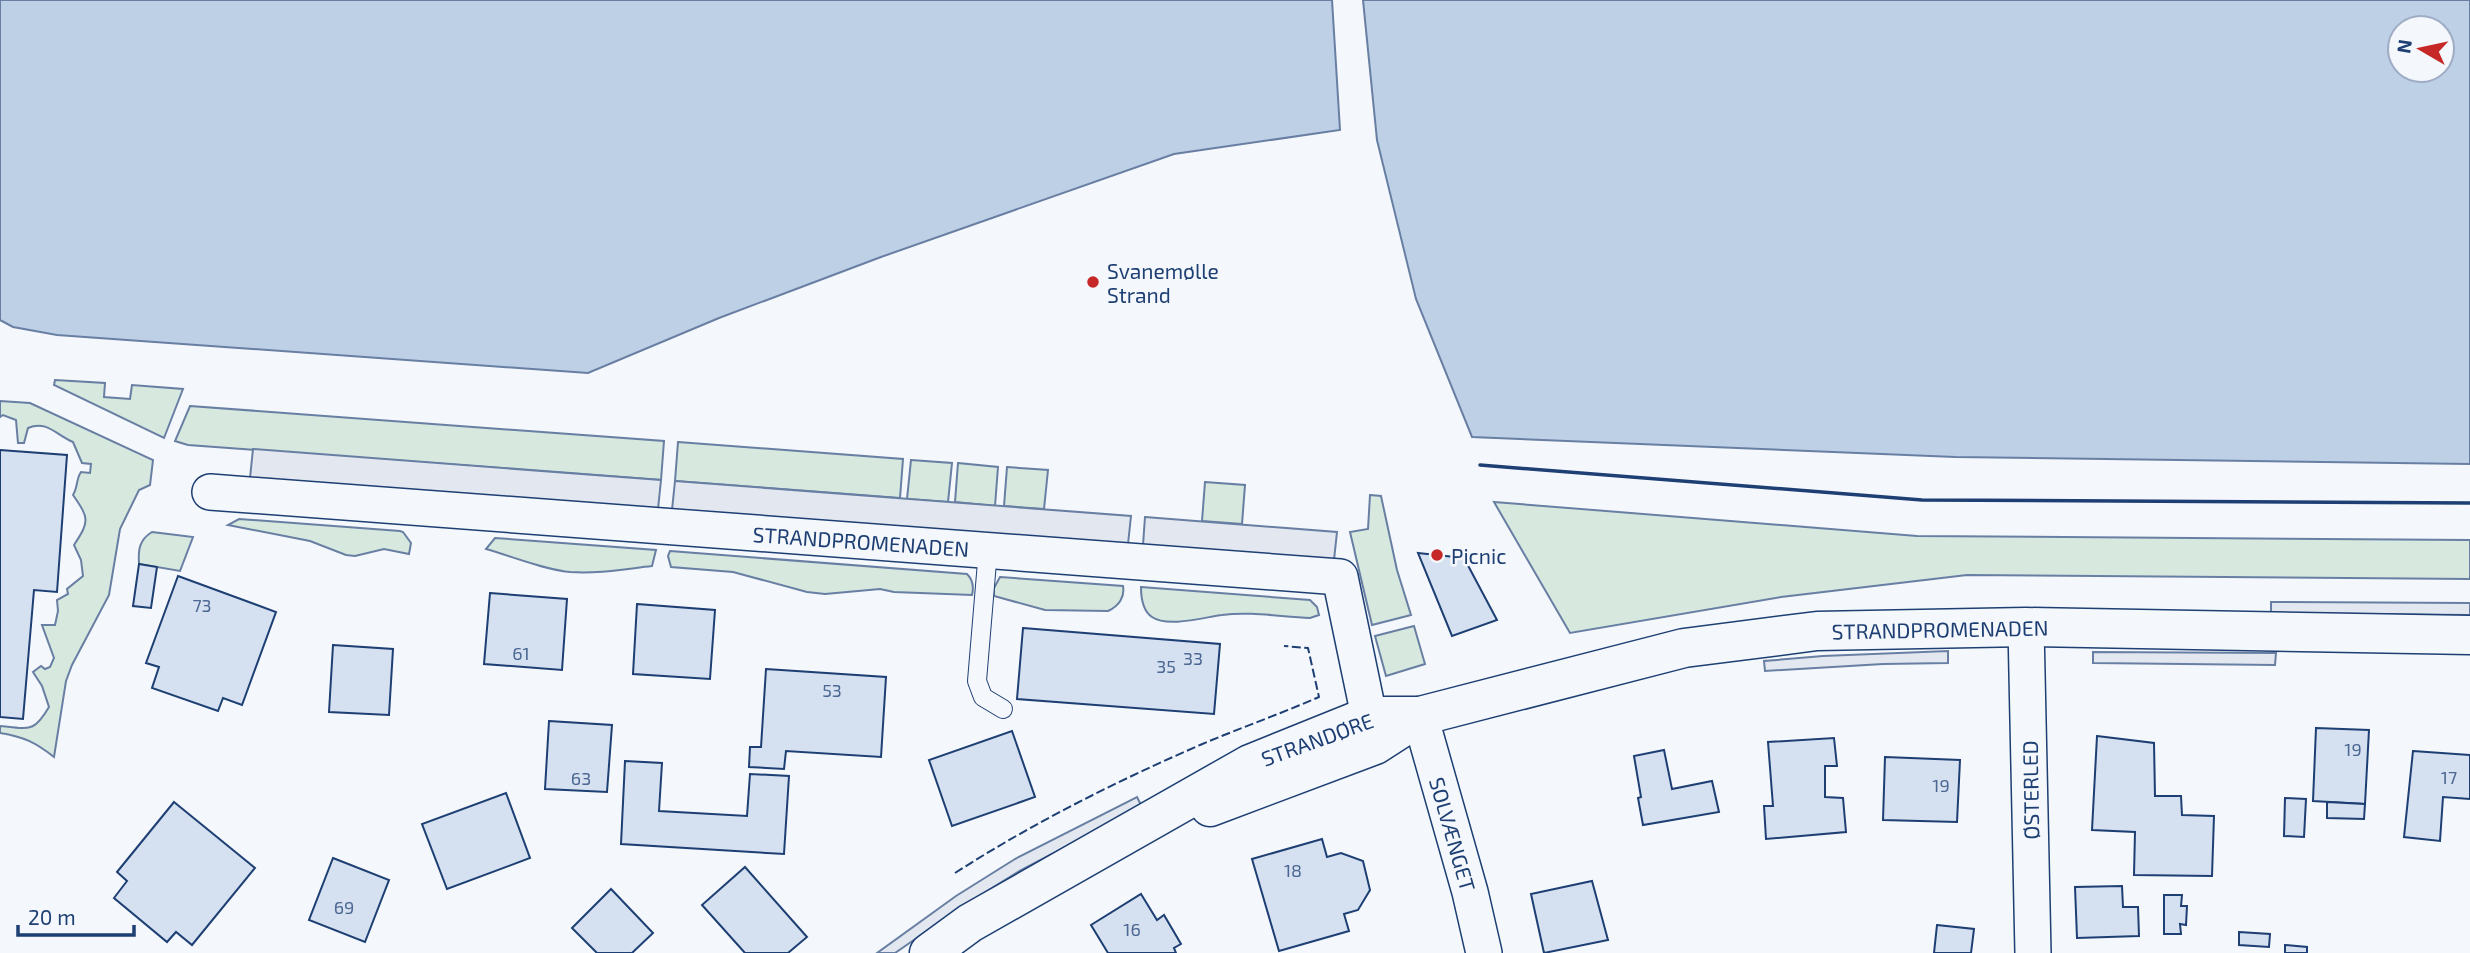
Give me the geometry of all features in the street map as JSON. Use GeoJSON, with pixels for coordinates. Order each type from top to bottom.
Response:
{"type":"FeatureCollection","features":[{"type":"Feature","properties":{"kind":"street","name":"STRANDPROMENADEN"},"geometry":{"type":"LineString","coordinates":[[210,492],[1340,577],[1372,730]]}},
{"type":"Feature","properties":{"kind":"street","name":"STRANDPROMENADEN"},"geometry":{"type":"LineString","coordinates":[[1420,716],[1684,648],[1817,631],[2026,628],[2470,635]]}},
{"type":"Feature","properties":{"kind":"street","name":"ØSTERLED"},"geometry":{"type":"LineString","coordinates":[[2026,628],[2033,953]]}},
{"type":"Feature","properties":{"kind":"street","name":"STRANDØRE"},"geometry":{"type":"LineString","coordinates":[[929,953],[970,923],[1100,848],[1372,730],[1420,716]]}},
{"type":"Feature","properties":{"kind":"street","name":"SOLVÆNGET"},"geometry":{"type":"LineString","coordinates":[[1420,716],[1470,892],[1484,953]]}},
{"type":"Feature","properties":{"kind":"lane"},"geometry":{"type":"LineString","coordinates":[[988,550],[977,681],[983,697],[1003,709]]}},
{"type":"Feature","properties":{"kind":"shaded area"},"geometry":{"type":"Polygon","coordinates":[[[55,380],[105,383],[104,397],[130,399],[132,385],[183,389],[164,438],[54,385],[55,380]]]}},
{"type":"Feature","properties":{"kind":"shaded area"},"geometry":{"type":"Polygon","coordinates":[[[0,401],[30,403],[153,460],[150,485],[139,490],[120,529],[109,595],[66,681],[54,757],[29,741],[0,733],[0,726],[29,727],[39,722],[49,707],[42,686],[33,672],[41,666],[45,669],[50,667],[54,658],[42,625],[55,625],[57,600],[68,594],[67,589],[83,576],[81,560],[74,545],[86,520],[73,495],[79,475],[81,472],[90,473],[91,464],[82,463],[73,442],[46,427],[28,428],[24,443],[18,443],[16,420],[3,415],[0,417],[0,401]]]}},
{"type":"Feature","properties":{"kind":"shaded area"},"geometry":{"type":"Polygon","coordinates":[[[190,406],[664,441],[661,480],[188,445],[175,441],[190,406]]]}},
{"type":"Feature","properties":{"kind":"shaded area"},"geometry":{"type":"Polygon","coordinates":[[[678,442],[903,459],[900,498],[675,481],[678,442]]]}},
{"type":"Feature","properties":{"kind":"shaded area"},"geometry":{"type":"Polygon","coordinates":[[[253,449],[661,480],[658,509],[250,478],[253,449]]]}},
{"type":"Feature","properties":{"kind":"shaded area"},"geometry":{"type":"Polygon","coordinates":[[[911,460],[952,463],[948,502],[907,499],[911,460]]]}},
{"type":"Feature","properties":{"kind":"shaded area"},"geometry":{"type":"Polygon","coordinates":[[[958,463],[998,467],[995,506],[955,502],[958,463]]]}},
{"type":"Feature","properties":{"kind":"shaded area"},"geometry":{"type":"Polygon","coordinates":[[[1007,467],[1048,470],[1044,509],[1004,506],[1007,467]]]}},
{"type":"Feature","properties":{"kind":"shaded area"},"geometry":{"type":"Polygon","coordinates":[[[675,481],[1131,516],[1128,544],[672,510],[675,481]]]}},
{"type":"Feature","properties":{"kind":"shaded area"},"geometry":{"type":"Polygon","coordinates":[[[1205,482],[1245,485],[1242,524],[1202,521],[1205,482]]]}},
{"type":"Feature","properties":{"kind":"shaded area"},"geometry":{"type":"Polygon","coordinates":[[[1370,495],[1381,496],[1397,570],[1411,615],[1372,625],[1350,532],[1368,529],[1370,495]]]}},
{"type":"Feature","properties":{"kind":"shaded area"},"geometry":{"type":"Polygon","coordinates":[[[1494,502],[1917,536],[2470,540],[2470,579],[1967,575],[1781,597],[1570,633],[1494,502]]]}},
{"type":"Feature","properties":{"kind":"shaded area"},"geometry":{"type":"Polygon","coordinates":[[[1145,517],[1337,532],[1334,560],[1143,545],[1145,517]]]}},
{"type":"Feature","properties":{"kind":"shaded area"},"geometry":{"type":"Polygon","coordinates":[[[239,519],[400,531],[411,543],[409,554],[384,549],[355,556],[346,555],[310,541],[228,525],[239,519]]]}},
{"type":"Feature","properties":{"kind":"shaded area"},"geometry":{"type":"Polygon","coordinates":[[[152,532],[193,537],[180,571],[139,564],[140,546],[144,538],[152,532]]]}},
{"type":"Feature","properties":{"kind":"shaded area"},"geometry":{"type":"Polygon","coordinates":[[[495,538],[656,550],[652,566],[601,572],[570,572],[538,566],[486,549],[495,538]]]}},
{"type":"Feature","properties":{"kind":"shaded area"},"geometry":{"type":"Polygon","coordinates":[[[670,551],[967,574],[972,581],[973,592],[972,595],[880,589],[825,594],[807,592],[733,572],[671,567],[668,556],[670,551]]]}},
{"type":"Feature","properties":{"kind":"shaded area"},"geometry":{"type":"Polygon","coordinates":[[[1000,577],[1123,586],[1123,594],[1118,604],[1108,611],[1045,610],[994,596],[994,588],[1000,577]]]}},
{"type":"Feature","properties":{"kind":"shaded area"},"geometry":{"type":"Polygon","coordinates":[[[1141,587],[1310,600],[1317,607],[1319,615],[1310,618],[1233,614],[1167,622],[1152,617],[1146,611],[1141,587]]]}},
{"type":"Feature","properties":{"kind":"shaded area"},"geometry":{"type":"Polygon","coordinates":[[[2271,602],[2470,603],[2470,615],[2271,613],[2271,602]]]}},
{"type":"Feature","properties":{"kind":"shaded area"},"geometry":{"type":"Polygon","coordinates":[[[1414,626],[1425,664],[1386,676],[1375,636],[1414,626]]]}},
{"type":"Feature","properties":{"kind":"shaded area"},"geometry":{"type":"Polygon","coordinates":[[[1948,651],[1948,663],[1765,671],[1764,661],[1823,656],[1948,651]]]}},
{"type":"Feature","properties":{"kind":"shaded area"},"geometry":{"type":"Polygon","coordinates":[[[2093,652],[2276,653],[2275,665],[2093,663],[2093,652]]]}},
{"type":"Feature","properties":{"kind":"shaded area"},"geometry":{"type":"Polygon","coordinates":[[[1137,797],[1142,807],[1021,870],[895,953],[877,953],[956,896],[1015,859],[1137,797]]]}},
{"type":"Feature","properties":{"kind":"water"},"geometry":{"type":"Polygon","coordinates":[[[0,0],[1332,0],[1340,130],[1174,154],[881,257],[719,318],[588,373],[57,335],[13,327],[0,320],[0,0]]]}},
{"type":"Feature","properties":{"kind":"water"},"geometry":{"type":"Polygon","coordinates":[[[1363,0],[2470,0],[2470,464],[1955,457],[1472,437],[1416,299],[1377,140],[1363,0]]]}},
{"type":"Feature","properties":{"kind":"building"},"geometry":{"type":"Polygon","coordinates":[[[0,450],[67,455],[57,592],[34,590],[23,719],[0,717],[0,450]]]}},
{"type":"Feature","properties":{"kind":"building"},"geometry":{"type":"Polygon","coordinates":[[[1418,553],[1464,558],[1497,620],[1452,636],[1418,553]]]}},
{"type":"Feature","properties":{"kind":"building"},"geometry":{"type":"Polygon","coordinates":[[[139,564],[157,567],[151,608],[133,606],[139,564]]]}},
{"type":"Feature","properties":{"kind":"building"},"geometry":{"type":"Polygon","coordinates":[[[178,576],[276,612],[242,705],[223,698],[218,711],[152,688],[159,667],[146,663],[178,576]]]}},
{"type":"Feature","properties":{"kind":"building"},"geometry":{"type":"Polygon","coordinates":[[[490,593],[567,599],[562,670],[484,664],[490,593]]]}},
{"type":"Feature","properties":{"kind":"building"},"geometry":{"type":"Polygon","coordinates":[[[637,604],[715,610],[710,679],[633,674],[637,604]]]}},
{"type":"Feature","properties":{"kind":"building"},"geometry":{"type":"Polygon","coordinates":[[[1023,628],[1220,644],[1214,714],[1017,699],[1023,628]]]}},
{"type":"Feature","properties":{"kind":"building"},"geometry":{"type":"Polygon","coordinates":[[[333,645],[393,649],[389,715],[329,712],[333,645]]]}},
{"type":"Feature","properties":{"kind":"building"},"geometry":{"type":"Polygon","coordinates":[[[766,669],[886,677],[881,757],[786,751],[784,769],[749,767],[750,747],[761,747],[766,669]]]}},
{"type":"Feature","properties":{"kind":"building"},"geometry":{"type":"Polygon","coordinates":[[[549,721],[612,725],[607,792],[545,789],[549,721]]]}},
{"type":"Feature","properties":{"kind":"building"},"geometry":{"type":"Polygon","coordinates":[[[2316,728],[2369,730],[2365,804],[2313,801],[2316,728]]]}},
{"type":"Feature","properties":{"kind":"building"},"geometry":{"type":"Polygon","coordinates":[[[1012,731],[1035,797],[952,826],[929,760],[1012,731]]]}},
{"type":"Feature","properties":{"kind":"building"},"geometry":{"type":"Polygon","coordinates":[[[2097,736],[2154,743],[2155,796],[2181,796],[2182,815],[2214,816],[2212,876],[2134,875],[2135,832],[2092,830],[2097,736]]]}},
{"type":"Feature","properties":{"kind":"building"},"geometry":{"type":"Polygon","coordinates":[[[1834,738],[1837,766],[1825,766],[1825,797],[1843,798],[1846,832],[1766,839],[1764,806],[1773,806],[1768,742],[1834,738]]]}},
{"type":"Feature","properties":{"kind":"building"},"geometry":{"type":"Polygon","coordinates":[[[1664,750],[1672,789],[1712,781],[1719,812],[1643,825],[1634,756],[1664,750]]]}},
{"type":"Feature","properties":{"kind":"building"},"geometry":{"type":"Polygon","coordinates":[[[2413,751],[2470,755],[2470,799],[2443,797],[2440,841],[2404,837],[2413,751]]]}},
{"type":"Feature","properties":{"kind":"building"},"geometry":{"type":"Polygon","coordinates":[[[1885,757],[1960,760],[1957,822],[1883,820],[1885,757]]]}},
{"type":"Feature","properties":{"kind":"building"},"geometry":{"type":"Polygon","coordinates":[[[625,761],[662,763],[659,811],[747,816],[750,774],[789,776],[784,854],[621,844],[625,761]]]}},
{"type":"Feature","properties":{"kind":"building"},"geometry":{"type":"Polygon","coordinates":[[[506,793],[530,858],[447,889],[422,824],[506,793]]]}},
{"type":"Feature","properties":{"kind":"building"},"geometry":{"type":"Polygon","coordinates":[[[2285,798],[2306,799],[2304,837],[2284,836],[2285,798]]]}},
{"type":"Feature","properties":{"kind":"building"},"geometry":{"type":"Polygon","coordinates":[[[174,802],[255,868],[192,945],[176,932],[167,942],[114,898],[127,881],[117,872],[174,802]]]}},
{"type":"Feature","properties":{"kind":"building"},"geometry":{"type":"Polygon","coordinates":[[[2327,802],[2365,804],[2364,819],[2327,818],[2327,802]]]}},
{"type":"Feature","properties":{"kind":"building"},"geometry":{"type":"Polygon","coordinates":[[[1322,839],[1327,857],[1341,853],[1363,861],[1370,890],[1358,910],[1344,914],[1349,931],[1279,951],[1252,859],[1322,839]]]}},
{"type":"Feature","properties":{"kind":"building"},"geometry":{"type":"Polygon","coordinates":[[[333,858],[389,880],[365,942],[309,920],[333,858]]]}},
{"type":"Feature","properties":{"kind":"building"},"geometry":{"type":"Polygon","coordinates":[[[745,867],[807,937],[788,953],[745,953],[702,905],[745,867]]]}},
{"type":"Feature","properties":{"kind":"building"},"geometry":{"type":"Polygon","coordinates":[[[1592,881],[1608,940],[1544,953],[1531,894],[1592,881]]]}},
{"type":"Feature","properties":{"kind":"building"},"geometry":{"type":"Polygon","coordinates":[[[2122,886],[2123,907],[2138,907],[2139,936],[2077,938],[2075,887],[2122,886]]]}},
{"type":"Feature","properties":{"kind":"building"},"geometry":{"type":"Polygon","coordinates":[[[611,889],[653,933],[632,953],[597,953],[572,928],[611,889]]]}},
{"type":"Feature","properties":{"kind":"building"},"geometry":{"type":"Polygon","coordinates":[[[1141,894],[1157,920],[1164,915],[1181,944],[1174,948],[1176,953],[1108,953],[1091,925],[1141,894]]]}},
{"type":"Feature","properties":{"kind":"building"},"geometry":{"type":"Polygon","coordinates":[[[2164,895],[2182,895],[2181,906],[2187,906],[2186,925],[2180,924],[2181,934],[2164,934],[2164,895]]]}},
{"type":"Feature","properties":{"kind":"building"},"geometry":{"type":"Polygon","coordinates":[[[1937,925],[1974,929],[1971,953],[1934,953],[1937,925]]]}},
{"type":"Feature","properties":{"kind":"building"},"geometry":{"type":"Polygon","coordinates":[[[2239,932],[2270,934],[2269,947],[2239,945],[2239,932]]]}},
{"type":"Feature","properties":{"kind":"building"},"geometry":{"type":"Polygon","coordinates":[[[2285,945],[2307,947],[2307,953],[2285,953],[2285,945]]]}},
{"type":"Feature","properties":{"kind":"fence"},"geometry":{"type":"LineString","coordinates":[[955,873],[1044,820],[1137,774],[1200,745],[1319,697],[1308,648],[1284,646]]}},
{"type":"Feature","properties":{"kind":"wall"},"geometry":{"type":"LineString","coordinates":[[1480,465],[1922,500],[2470,503]]}},
{"type":"Feature","properties":{"kind":"place","name":"Svanemølle Strand"},"geometry":{"type":"Point","coordinates":[1093,282]}},
{"type":"Feature","properties":{"kind":"place","name":"Picnic"},"geometry":{"type":"Point","coordinates":[1437,555]}}]}
